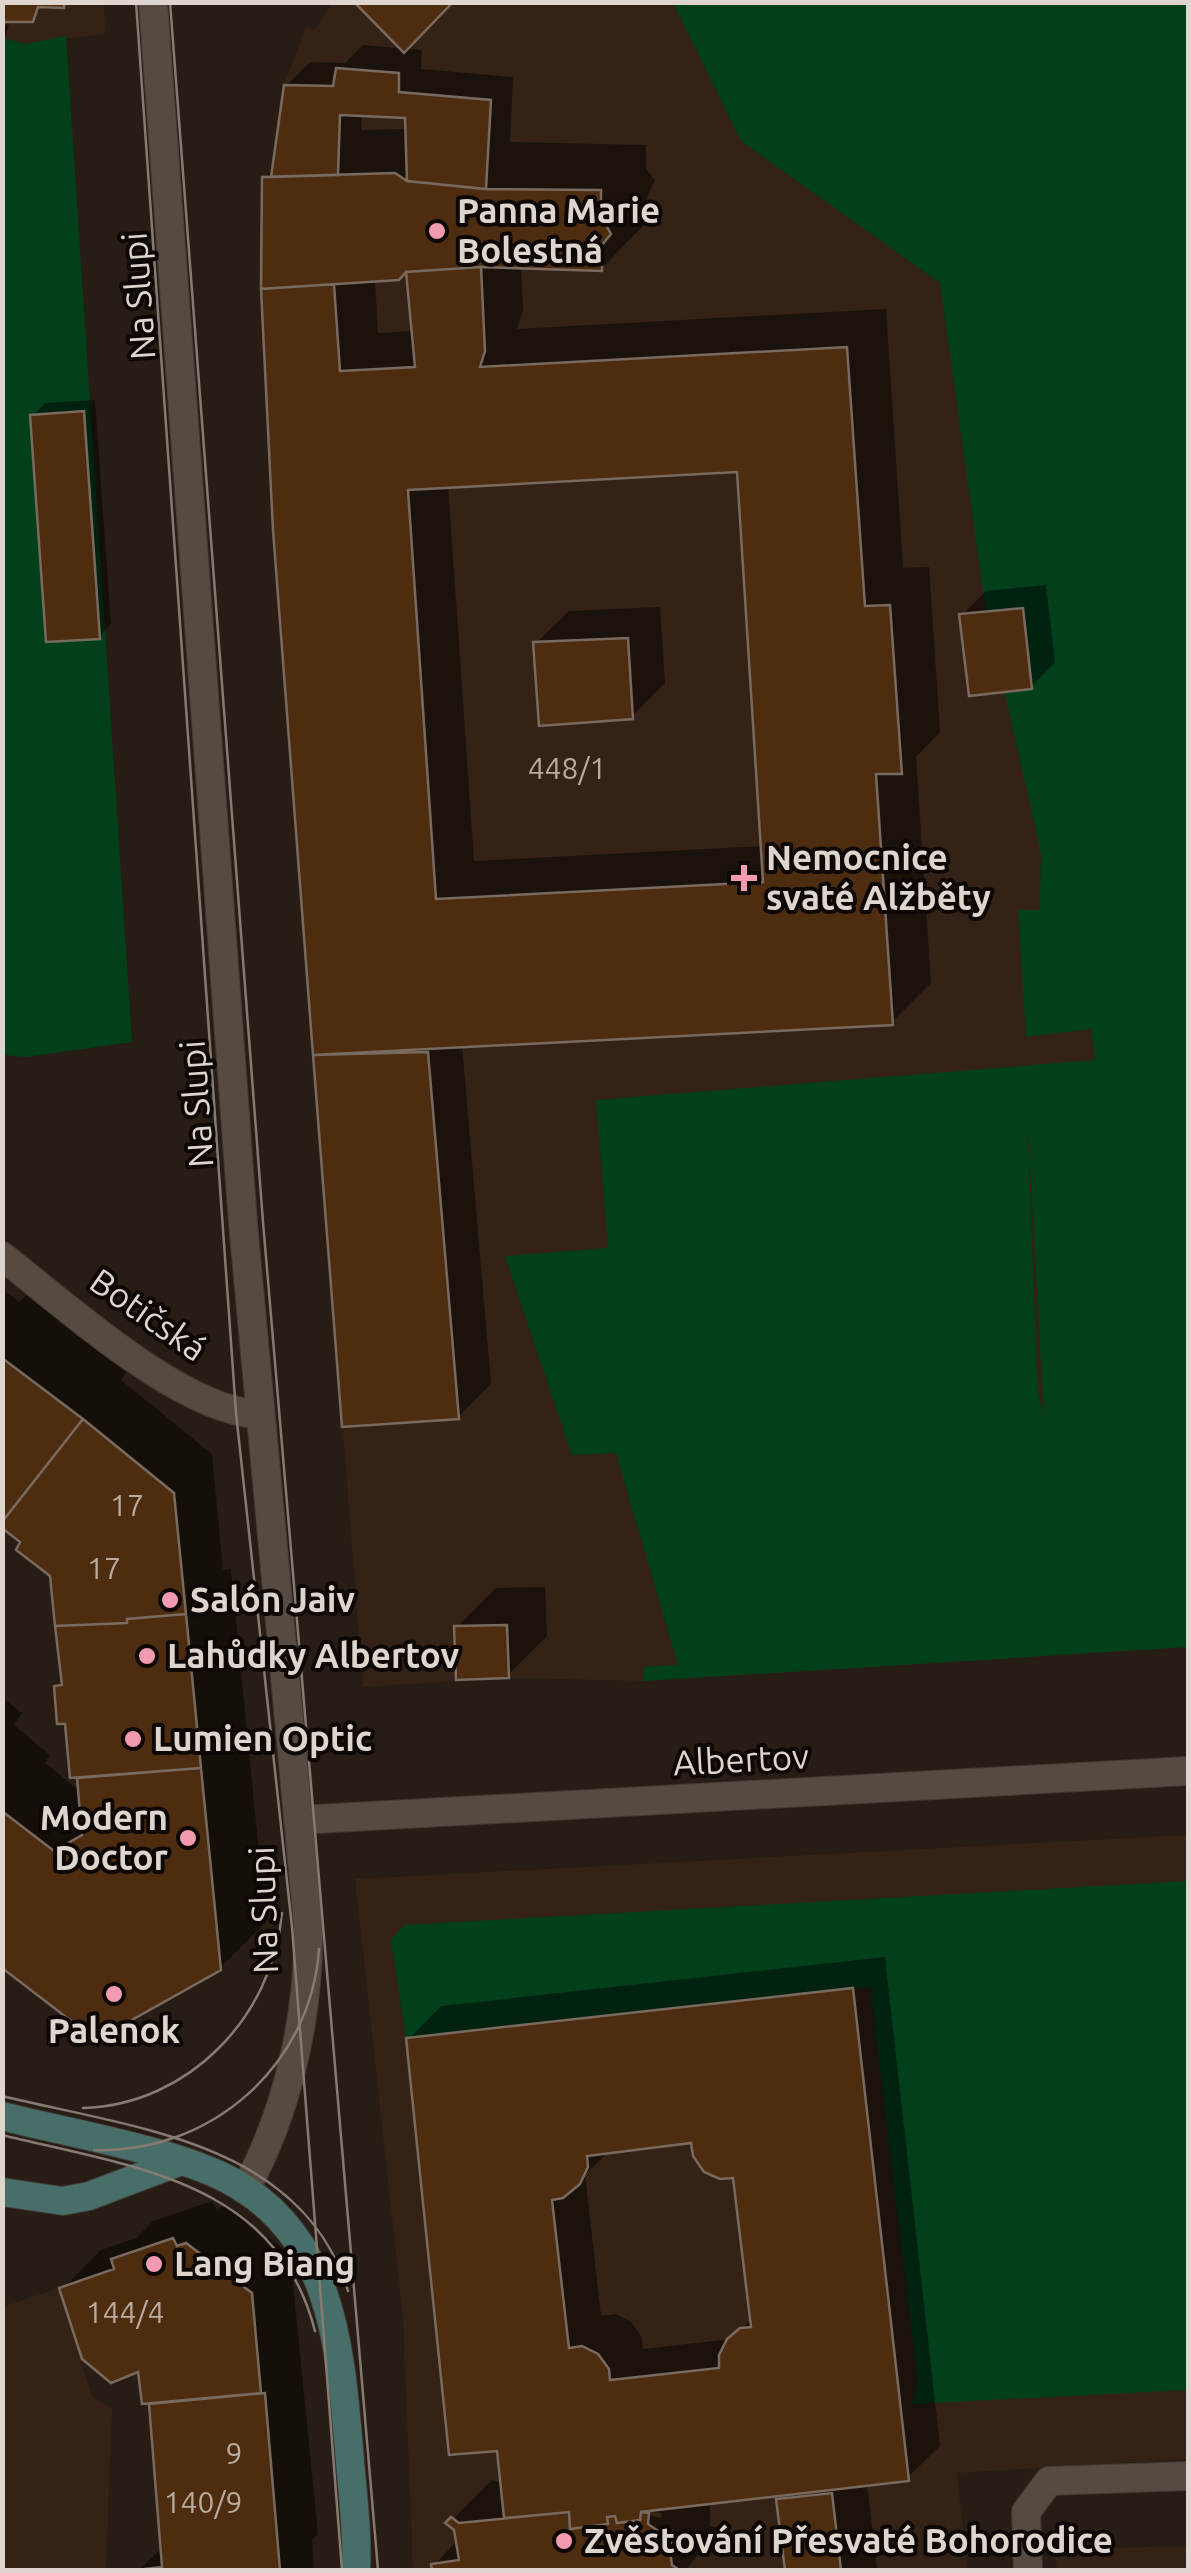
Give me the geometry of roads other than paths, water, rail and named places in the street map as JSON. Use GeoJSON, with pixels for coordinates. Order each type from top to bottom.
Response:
{"type":"FeatureCollection","features":[{"type":"Feature","properties":{"kind":"main road"},"geometry":{"type":"LineString","coordinates":[[2,2116],[212,2172],[246,2190],[293,2233],[322,2282],[333,2320],[343,2371],[360,2563]]}},
{"type":"Feature","properties":{"kind":"main road"},"geometry":{"type":"LineString","coordinates":[[2,2192],[63,2201],[89,2196],[181,2162]]}},
{"type":"Feature","properties":{"kind":"street","name":"Na Slupi"},"geometry":{"type":"LineString","coordinates":[[153,2],[260,1414],[309,1949],[300,2024],[268,2145],[246,2190]]}},
{"type":"Feature","properties":{"kind":"street","name":"Botičská"},"geometry":{"type":"LineString","coordinates":[[2,1256],[170,1382],[236,1414],[260,1414]]}},
{"type":"Feature","properties":{"kind":"street","name":"Albertov"},"geometry":{"type":"LineString","coordinates":[[298,1820],[1188,1771]]}},
{"type":"Feature","properties":{"kind":"street"},"geometry":{"type":"LineString","coordinates":[[1028,2570],[1026,2512],[1049,2482],[1188,2476]]}},
{"type":"Feature","properties":{"kind":"tram line"},"geometry":{"type":"LineString","coordinates":[[136,2],[236,1413],[292,1927],[342,2570]]}},
{"type":"Feature","properties":{"kind":"tram line"},"geometry":{"type":"LineString","coordinates":[[170,2],[263,1222],[378,2570]]}},
{"type":"Feature","properties":{"kind":"tram line"},"geometry":{"type":"LineString","coordinates":[[83,2108],[122,2103],[158,2091],[219,2048],[243,2019],[262,1986],[275,1951],[282,1913]]}},
{"type":"Feature","properties":{"kind":"tram line"},"geometry":{"type":"LineString","coordinates":[[94,2150],[137,2147],[177,2137],[214,2119],[247,2095],[275,2065],[297,2030],[312,1991],[319,1949]]}},
{"type":"Feature","properties":{"kind":"tram line"},"geometry":{"type":"LineString","coordinates":[[2,2096],[156,2132],[206,2149],[253,2172],[293,2202],[325,2241],[348,2291]]}},
{"type":"Feature","properties":{"kind":"tram line"},"geometry":{"type":"LineString","coordinates":[[2,2135],[148,2171],[193,2188],[233,2211],[268,2241],[296,2281],[315,2331]]}},
{"type":"Feature","properties":{"kind":"place","name":"Panna Marie Bolestná"},"geometry":{"type":"Point","coordinates":[437,231]}},
{"type":"Feature","properties":{"kind":"place","name":"Nemocnice svaté Alžběty"},"geometry":{"type":"Point","coordinates":[744,878]}},
{"type":"Feature","properties":{"kind":"place","name":"Salón Jaiv"},"geometry":{"type":"Point","coordinates":[170,1600]}},
{"type":"Feature","properties":{"kind":"place","name":"Lahůdky Albertov"},"geometry":{"type":"Point","coordinates":[147,1656]}},
{"type":"Feature","properties":{"kind":"place","name":"Lumien Optic"},"geometry":{"type":"Point","coordinates":[133,1739]}},
{"type":"Feature","properties":{"kind":"place","name":"Modern Doctor"},"geometry":{"type":"Point","coordinates":[188,1838]}},
{"type":"Feature","properties":{"kind":"place","name":"Palenok"},"geometry":{"type":"Point","coordinates":[114,1994]}},
{"type":"Feature","properties":{"kind":"place","name":"Lang Biang"},"geometry":{"type":"Point","coordinates":[154,2264]}},
{"type":"Feature","properties":{"kind":"place","name":"Zvěstování Přesvaté Bohorodice"},"geometry":{"type":"Point","coordinates":[564,2541]}}]}
